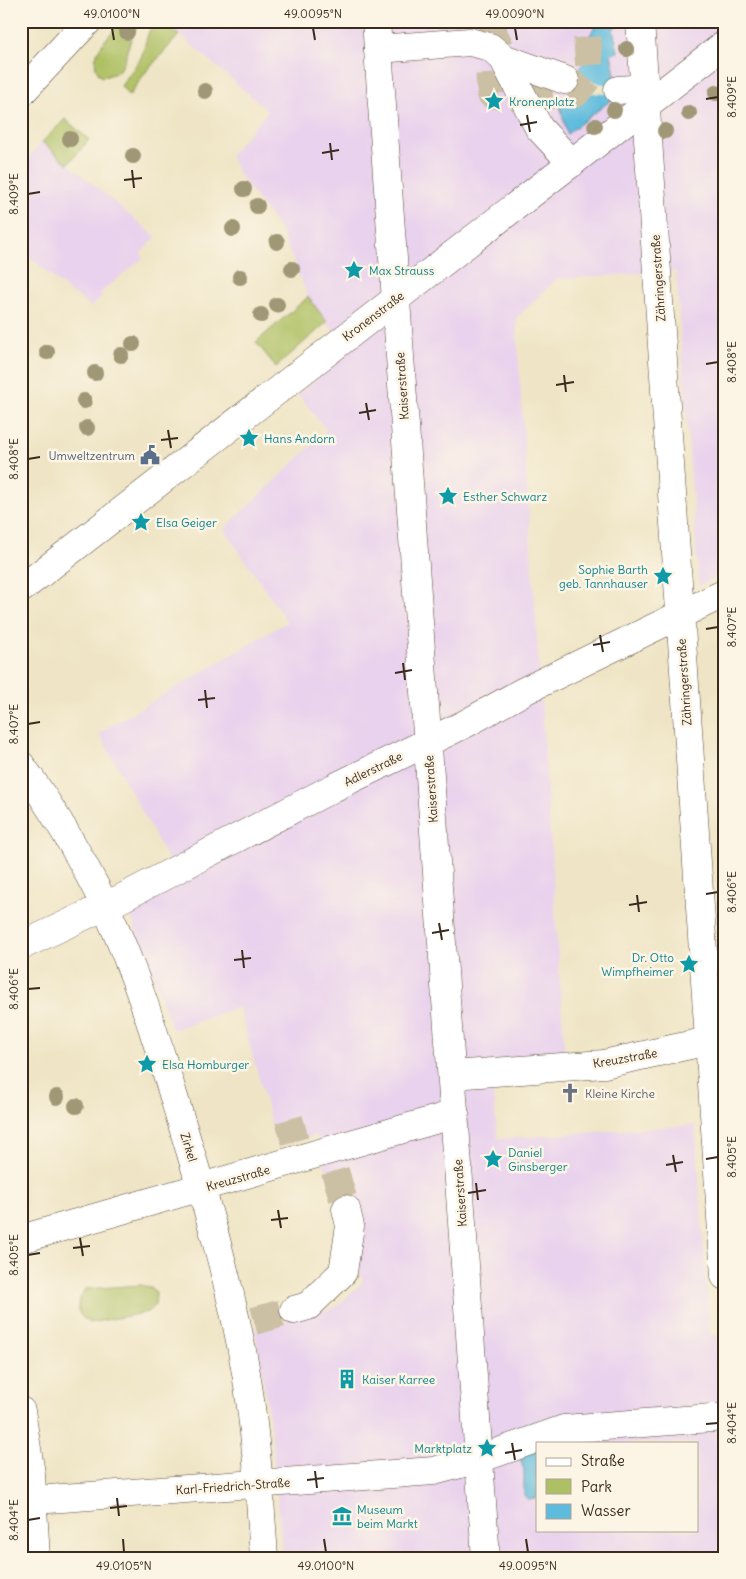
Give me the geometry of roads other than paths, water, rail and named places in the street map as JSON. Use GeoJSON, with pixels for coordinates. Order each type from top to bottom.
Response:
{"type":"FeatureCollection","features":[{"type":"Feature","properties":{"kind":"street"},"geometry":{"type":"LineString","coordinates":[[21,93],[88,21]]}},
{"type":"Feature","properties":{"kind":"street","name":"Kaiserstraße"},"geometry":{"type":"LineString","coordinates":[[376,21],[486,1558]]}},
{"type":"Feature","properties":{"kind":"street","name":"Zähringerstraße"},"geometry":{"type":"LineString","coordinates":[[640,21],[679,616],[714,1048],[725,1276]]}},
{"type":"Feature","properties":{"kind":"street"},"geometry":{"type":"LineString","coordinates":[[378,49],[478,42],[490,46],[503,58],[539,128],[572,163]]}},
{"type":"Feature","properties":{"kind":"street","name":"Kronenstraße"},"geometry":{"type":"LineString","coordinates":[[21,589],[572,163],[646,97],[725,44]]}},
{"type":"Feature","properties":{"kind":"street"},"geometry":{"type":"LineString","coordinates":[[503,58],[565,80]]}},
{"type":"Feature","properties":{"kind":"street"},"geometry":{"type":"LineString","coordinates":[[618,90],[646,97]]}},
{"type":"Feature","properties":{"kind":"street","name":"Adlerstraße"},"geometry":{"type":"LineString","coordinates":[[21,946],[105,906],[467,723],[524,691],[725,593]]}},
{"type":"Feature","properties":{"kind":"street","name":"Zirkel"},"geometry":{"type":"LineString","coordinates":[[21,765],[45,799],[105,906],[135,978],[159,1048],[202,1188],[220,1256],[245,1324],[248,1390],[259,1484],[264,1558]]}},
{"type":"Feature","properties":{"kind":"street","name":"Kreuzstraße"},"geometry":{"type":"LineString","coordinates":[[452,1075],[604,1064],[714,1048]]}},
{"type":"Feature","properties":{"kind":"street","name":"Kreuzstraße"},"geometry":{"type":"LineString","coordinates":[[21,1239],[202,1188],[297,1150],[332,1161],[455,1114]]}},
{"type":"Feature","properties":{"kind":"street"},"geometry":{"type":"LineString","coordinates":[[294,1310],[308,1306],[344,1272],[350,1226],[346,1209]]}},
{"type":"Feature","properties":{"kind":"street"},"geometry":{"type":"LineString","coordinates":[[21,1411],[24,1502],[36,1558]]}},
{"type":"Feature","properties":{"kind":"street","name":"Karl-Friedrich-Straße"},"geometry":{"type":"LineString","coordinates":[[24,1502],[434,1471],[479,1459],[564,1429],[725,1417]]}},
{"type":"Feature","properties":{"kind":"water"},"geometry":{"type":"Polygon","coordinates":[[[598,21],[615,21],[616,27],[613,28],[618,52],[611,54],[619,94],[567,134],[559,102],[564,100],[572,91],[575,74],[586,59],[587,40],[598,21]]]}},
{"type":"Feature","properties":{"kind":"water"},"geometry":{"type":"Polygon","coordinates":[[[555,1433],[566,1442],[536,1442],[536,1498],[527,1499],[524,1495],[524,1470],[519,1456],[522,1446],[520,1435],[555,1433]]]}},
{"type":"Feature","properties":{"kind":"tunnel"},"geometry":{"type":"LineString","coordinates":[[493,21],[493,32],[524,97],[576,93],[590,76],[586,21]]}},
{"type":"Feature","properties":{"kind":"tunnel"},"geometry":{"type":"LineString","coordinates":[[493,32],[489,67],[491,94],[524,97]]}},
{"type":"Feature","properties":{"kind":"tunnel"},"geometry":{"type":"LineString","coordinates":[[289,1119],[295,1141]]}},
{"type":"Feature","properties":{"kind":"tunnel"},"geometry":{"type":"LineString","coordinates":[[335,1171],[346,1209]]}},
{"type":"Feature","properties":{"kind":"tunnel"},"geometry":{"type":"LineString","coordinates":[[254,1321],[294,1310]]}},
{"type":"Feature","properties":{"kind":"place","name":"Kronenplatz"},"geometry":{"type":"Point","coordinates":[494,101]}},
{"type":"Feature","properties":{"kind":"place","name":"Max Strauss"},"geometry":{"type":"Point","coordinates":[354,270]}},
{"type":"Feature","properties":{"kind":"place","name":"Hans Andorn"},"geometry":{"type":"Point","coordinates":[249,438]}},
{"type":"Feature","properties":{"kind":"place","name":"Umweltzentrum"},"geometry":{"type":"Point","coordinates":[150,455]}},
{"type":"Feature","properties":{"kind":"place","name":"Esther Schwarz"},"geometry":{"type":"Point","coordinates":[448,496]}},
{"type":"Feature","properties":{"kind":"place","name":"Elsa Geiger"},"geometry":{"type":"Point","coordinates":[141,522]}},
{"type":"Feature","properties":{"kind":"place","name":"Sophie Barth geb. Tannhauser"},"geometry":{"type":"Point","coordinates":[663,576]}},
{"type":"Feature","properties":{"kind":"place","name":"Dr. Otto Wimpfheimer"},"geometry":{"type":"Point","coordinates":[689,964]}},
{"type":"Feature","properties":{"kind":"place","name":"Elsa Homburger"},"geometry":{"type":"Point","coordinates":[147,1064]}},
{"type":"Feature","properties":{"kind":"place","name":"Kleine Kirche"},"geometry":{"type":"Point","coordinates":[570,1093]}},
{"type":"Feature","properties":{"kind":"place","name":"Daniel Ginsberger"},"geometry":{"type":"Point","coordinates":[493,1159]}},
{"type":"Feature","properties":{"kind":"place","name":"Kaiser Karree"},"geometry":{"type":"Point","coordinates":[347,1379]}},
{"type":"Feature","properties":{"kind":"place","name":"Marktplatz"},"geometry":{"type":"Point","coordinates":[487,1448]}},
{"type":"Feature","properties":{"kind":"place","name":"Museum beim Markt"},"geometry":{"type":"Point","coordinates":[342,1516]}}]}
